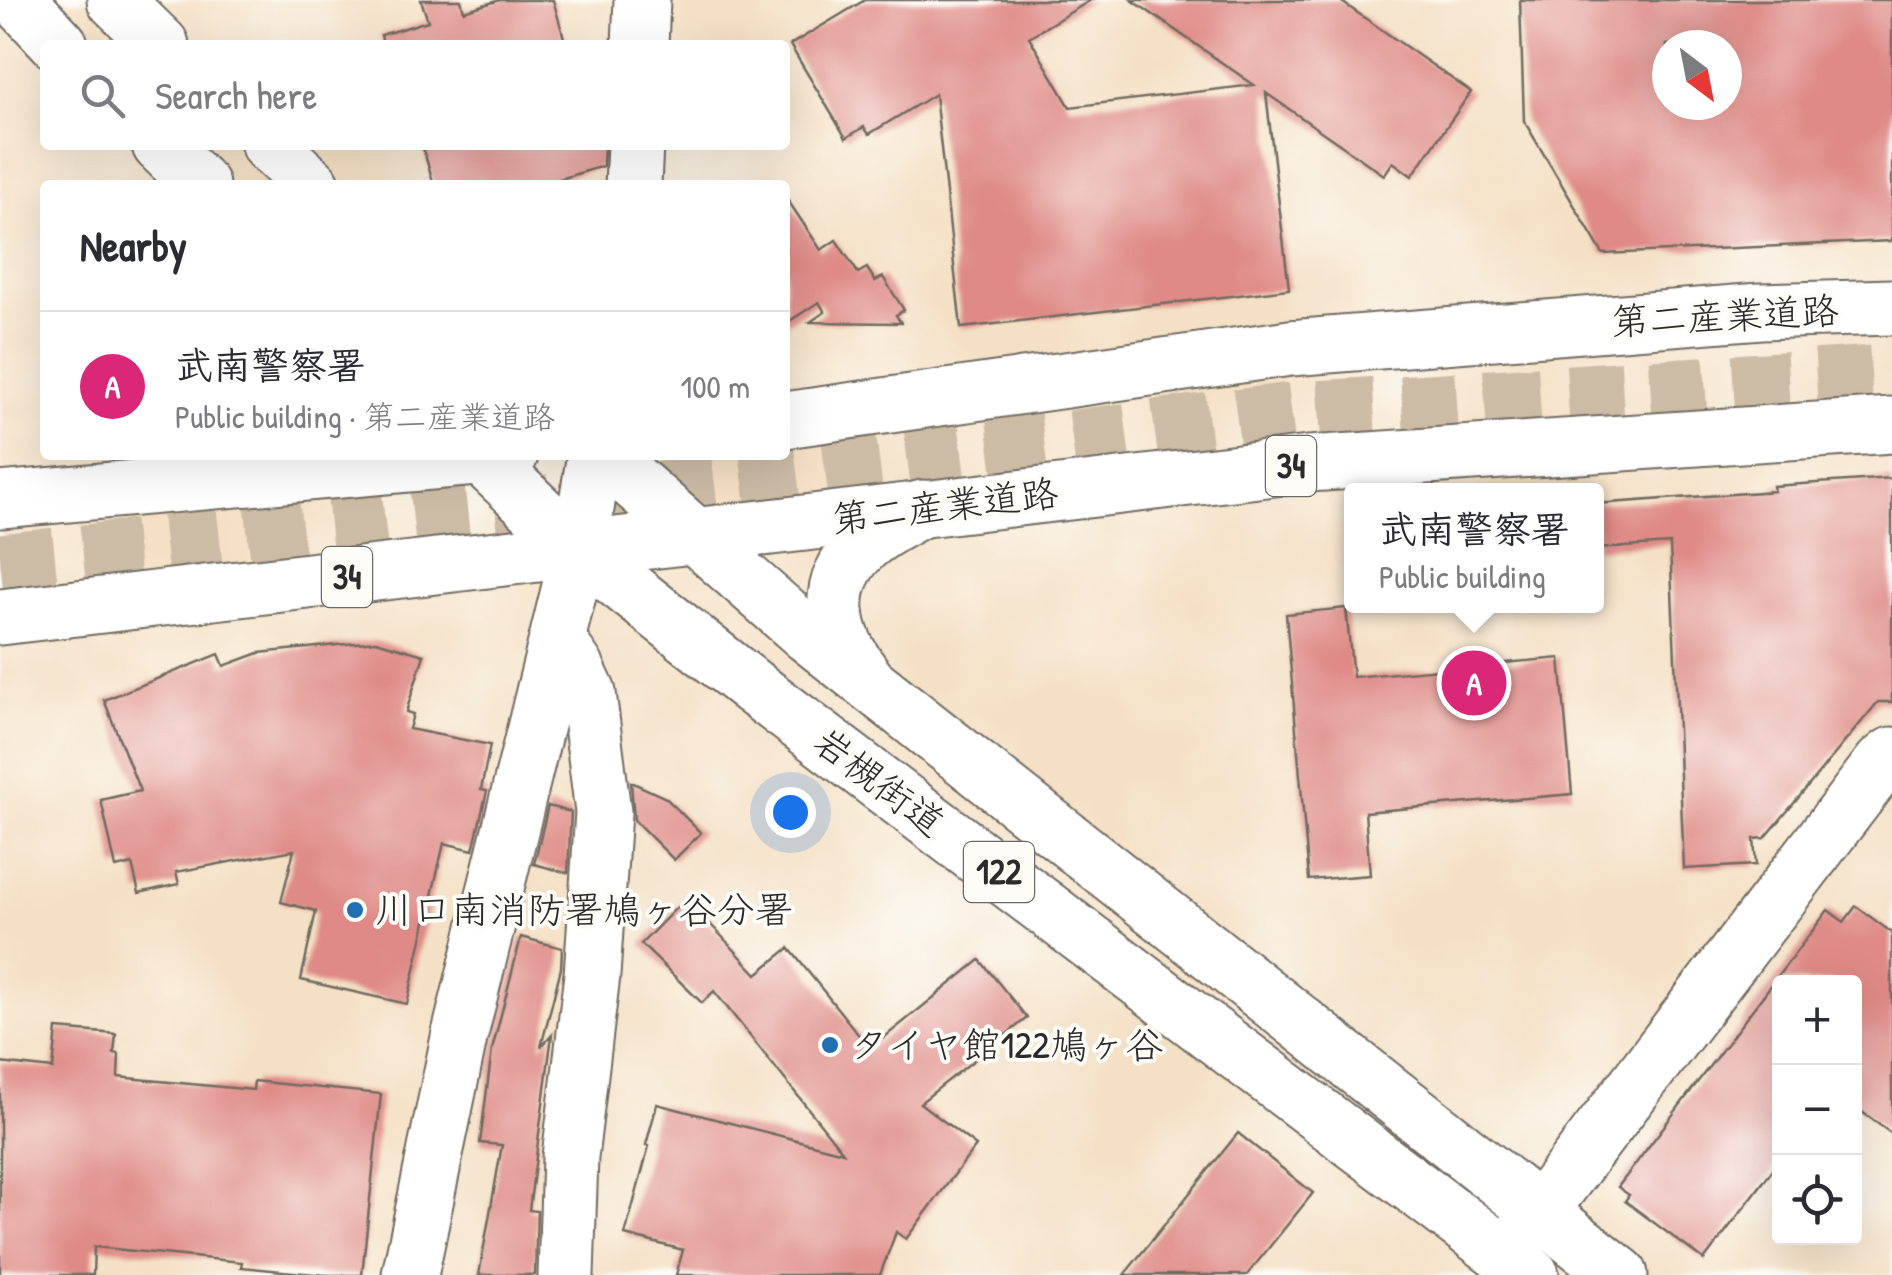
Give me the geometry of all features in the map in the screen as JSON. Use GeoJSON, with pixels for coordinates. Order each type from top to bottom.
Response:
{"type":"FeatureCollection","features":[{"type":"Feature","properties":{"kind":"main road"},"geometry":{"type":"LineString","coordinates":[[18,0],[55,40]]}},
{"type":"Feature","properties":{"kind":"main road"},"geometry":{"type":"LineString","coordinates":[[115,0],[156,40]]}},
{"type":"Feature","properties":{"kind":"main road"},"geometry":{"type":"LineString","coordinates":[[165,150],[196,180]]}},
{"type":"Feature","properties":{"kind":"main road"},"geometry":{"type":"LineString","coordinates":[[274,150],[307,180]]}},
{"type":"Feature","properties":{"kind":"main road"},"geometry":{"type":"LineString","coordinates":[[634,180],[636,150]]}},
{"type":"Feature","properties":{"kind":"main road","name":"第二産業道路"},"geometry":{"type":"LineString","coordinates":[[790,419],[1290,348],[1761,311],[1892,307]]}},
{"type":"Feature","properties":{"kind":"main road","name":"第二産業道路"},"geometry":{"type":"LineString","coordinates":[[0,617],[1309,464],[1892,425]]}},
{"type":"Feature","properties":{"kind":"main road"},"geometry":{"type":"LineString","coordinates":[[0,500],[263,466],[399,460]]}},
{"type":"Feature","properties":{"kind":"main road","name":"岩槻街道"},"geometry":{"type":"LineString","coordinates":[[494,460],[579,550],[770,700],[1519,1265]]}},
{"type":"Feature","properties":{"kind":"main road"},"geometry":{"type":"LineString","coordinates":[[410,1275],[459,1038],[579,550],[594,460]]}},
{"type":"Feature","properties":{"kind":"main road","name":"岩槻街道"},"geometry":{"type":"LineString","coordinates":[[610,460],[808,635],[1620,1275]]}},
{"type":"Feature","properties":{"kind":"main road"},"geometry":{"type":"LineString","coordinates":[[874,688],[839,638],[836,604],[843,570],[862,546],[923,508]]}},
{"type":"Feature","properties":{"kind":"main road"},"geometry":{"type":"LineString","coordinates":[[558,640],[588,693],[603,812],[592,974],[570,1158],[566,1275]]}},
{"type":"Feature","properties":{"kind":"main road"},"geometry":{"type":"LineString","coordinates":[[1519,1265],[1539,1213],[1882,763],[1892,755]]}},
{"type":"Feature","properties":{"kind":"building"},"geometry":{"type":"Polygon","coordinates":[[[421,0],[461,0],[464,11],[500,0],[553,0],[565,40],[382,40],[381,35],[428,21],[421,0]]]}},
{"type":"Feature","properties":{"kind":"building"},"geometry":{"type":"Polygon","coordinates":[[[865,0],[1091,0],[1029,37],[1070,107],[1254,85],[1132,0],[1339,0],[1471,92],[1412,176],[1393,162],[1384,175],[1266,93],[1289,289],[961,328],[935,94],[869,134],[864,127],[846,138],[790,45],[865,0]]]}},
{"type":"Feature","properties":{"kind":"building"},"geometry":{"type":"Polygon","coordinates":[[[1520,0],[1892,0],[1892,241],[1603,254],[1524,121],[1520,0]]]}},
{"type":"Feature","properties":{"kind":"building"},"geometry":{"type":"Polygon","coordinates":[[[424,150],[604,150],[603,166],[557,180],[432,180],[424,150]]]}},
{"type":"Feature","properties":{"kind":"building"},"geometry":{"type":"Polygon","coordinates":[[[790,204],[821,250],[836,240],[858,273],[867,268],[875,281],[883,277],[904,310],[896,315],[901,323],[810,322],[825,312],[819,302],[790,321],[790,204]]]}},
{"type":"Feature","properties":{"kind":"building"},"geometry":{"type":"Polygon","coordinates":[[[1892,478],[1892,702],[1878,702],[1765,838],[1754,839],[1756,865],[1684,869],[1670,544],[1604,548],[1604,503],[1774,491],[1773,486],[1892,478]]]}},
{"type":"Feature","properties":{"kind":"building"},"geometry":{"type":"Polygon","coordinates":[[[1344,608],[1353,677],[1560,658],[1572,794],[1365,812],[1370,875],[1309,880],[1286,614],[1344,608]]]}},
{"type":"Feature","properties":{"kind":"building"},"geometry":{"type":"Polygon","coordinates":[[[376,641],[424,655],[406,712],[413,714],[409,729],[490,745],[481,790],[487,791],[473,850],[444,843],[407,1004],[301,980],[316,911],[281,902],[294,850],[176,872],[179,884],[139,893],[132,864],[116,868],[101,800],[140,791],[104,700],[219,654],[224,666],[259,653],[376,641]]]}},
{"type":"Feature","properties":{"kind":"building"},"geometry":{"type":"Polygon","coordinates":[[[631,782],[666,798],[701,833],[674,860],[634,820],[631,782]]]}},
{"type":"Feature","properties":{"kind":"building"},"geometry":{"type":"Polygon","coordinates":[[[548,806],[571,812],[568,873],[534,864],[548,806]]]}},
{"type":"Feature","properties":{"kind":"building"},"geometry":{"type":"Polygon","coordinates":[[[686,898],[757,974],[789,948],[870,1049],[980,960],[1027,1018],[920,1103],[976,1146],[906,1239],[896,1232],[880,1275],[676,1275],[683,1250],[625,1235],[657,1104],[843,1152],[714,991],[702,1003],[641,944],[686,898]]]}},
{"type":"Feature","properties":{"kind":"building"},"geometry":{"type":"Polygon","coordinates":[[[1856,906],[1892,933],[1892,1134],[1862,1112],[1862,975],[1779,975],[1828,910],[1844,922],[1856,906]]]}},
{"type":"Feature","properties":{"kind":"building"},"geometry":{"type":"Polygon","coordinates":[[[521,937],[562,948],[561,968],[541,1047],[552,1035],[529,1210],[537,1211],[535,1275],[479,1275],[502,1145],[480,1143],[492,1050],[521,937]]]}},
{"type":"Feature","properties":{"kind":"building"},"geometry":{"type":"Polygon","coordinates":[[[1772,984],[1772,1171],[1704,1260],[1625,1201],[1629,1195],[1618,1187],[1772,984]]]}},
{"type":"Feature","properties":{"kind":"building"},"geometry":{"type":"Polygon","coordinates":[[[57,1029],[116,1034],[118,1077],[253,1090],[254,1081],[381,1094],[362,1275],[241,1267],[242,1262],[94,1247],[93,1275],[0,1275],[0,1063],[53,1069],[57,1029]]]}},
{"type":"Feature","properties":{"kind":"building"},"geometry":{"type":"Polygon","coordinates":[[[1238,1133],[1313,1193],[1247,1275],[1124,1275],[1238,1133]]]}},
{"type":"Feature","properties":{"kind":"tunnel"},"geometry":{"type":"LineString","coordinates":[[0,561],[629,493],[1299,409],[1892,372]]}},
{"type":"Feature","properties":{"kind":"place","name":"武南警察署"},"geometry":{"type":"Point","coordinates":[1474,683]}},
{"type":"Feature","properties":{"kind":"place","name":"川口南消防署鳩ヶ谷分署"},"geometry":{"type":"Point","coordinates":[355,910]}},
{"type":"Feature","properties":{"kind":"place","name":"タイヤ館122鳩ヶ谷"},"geometry":{"type":"Point","coordinates":[830,1045]}}]}
